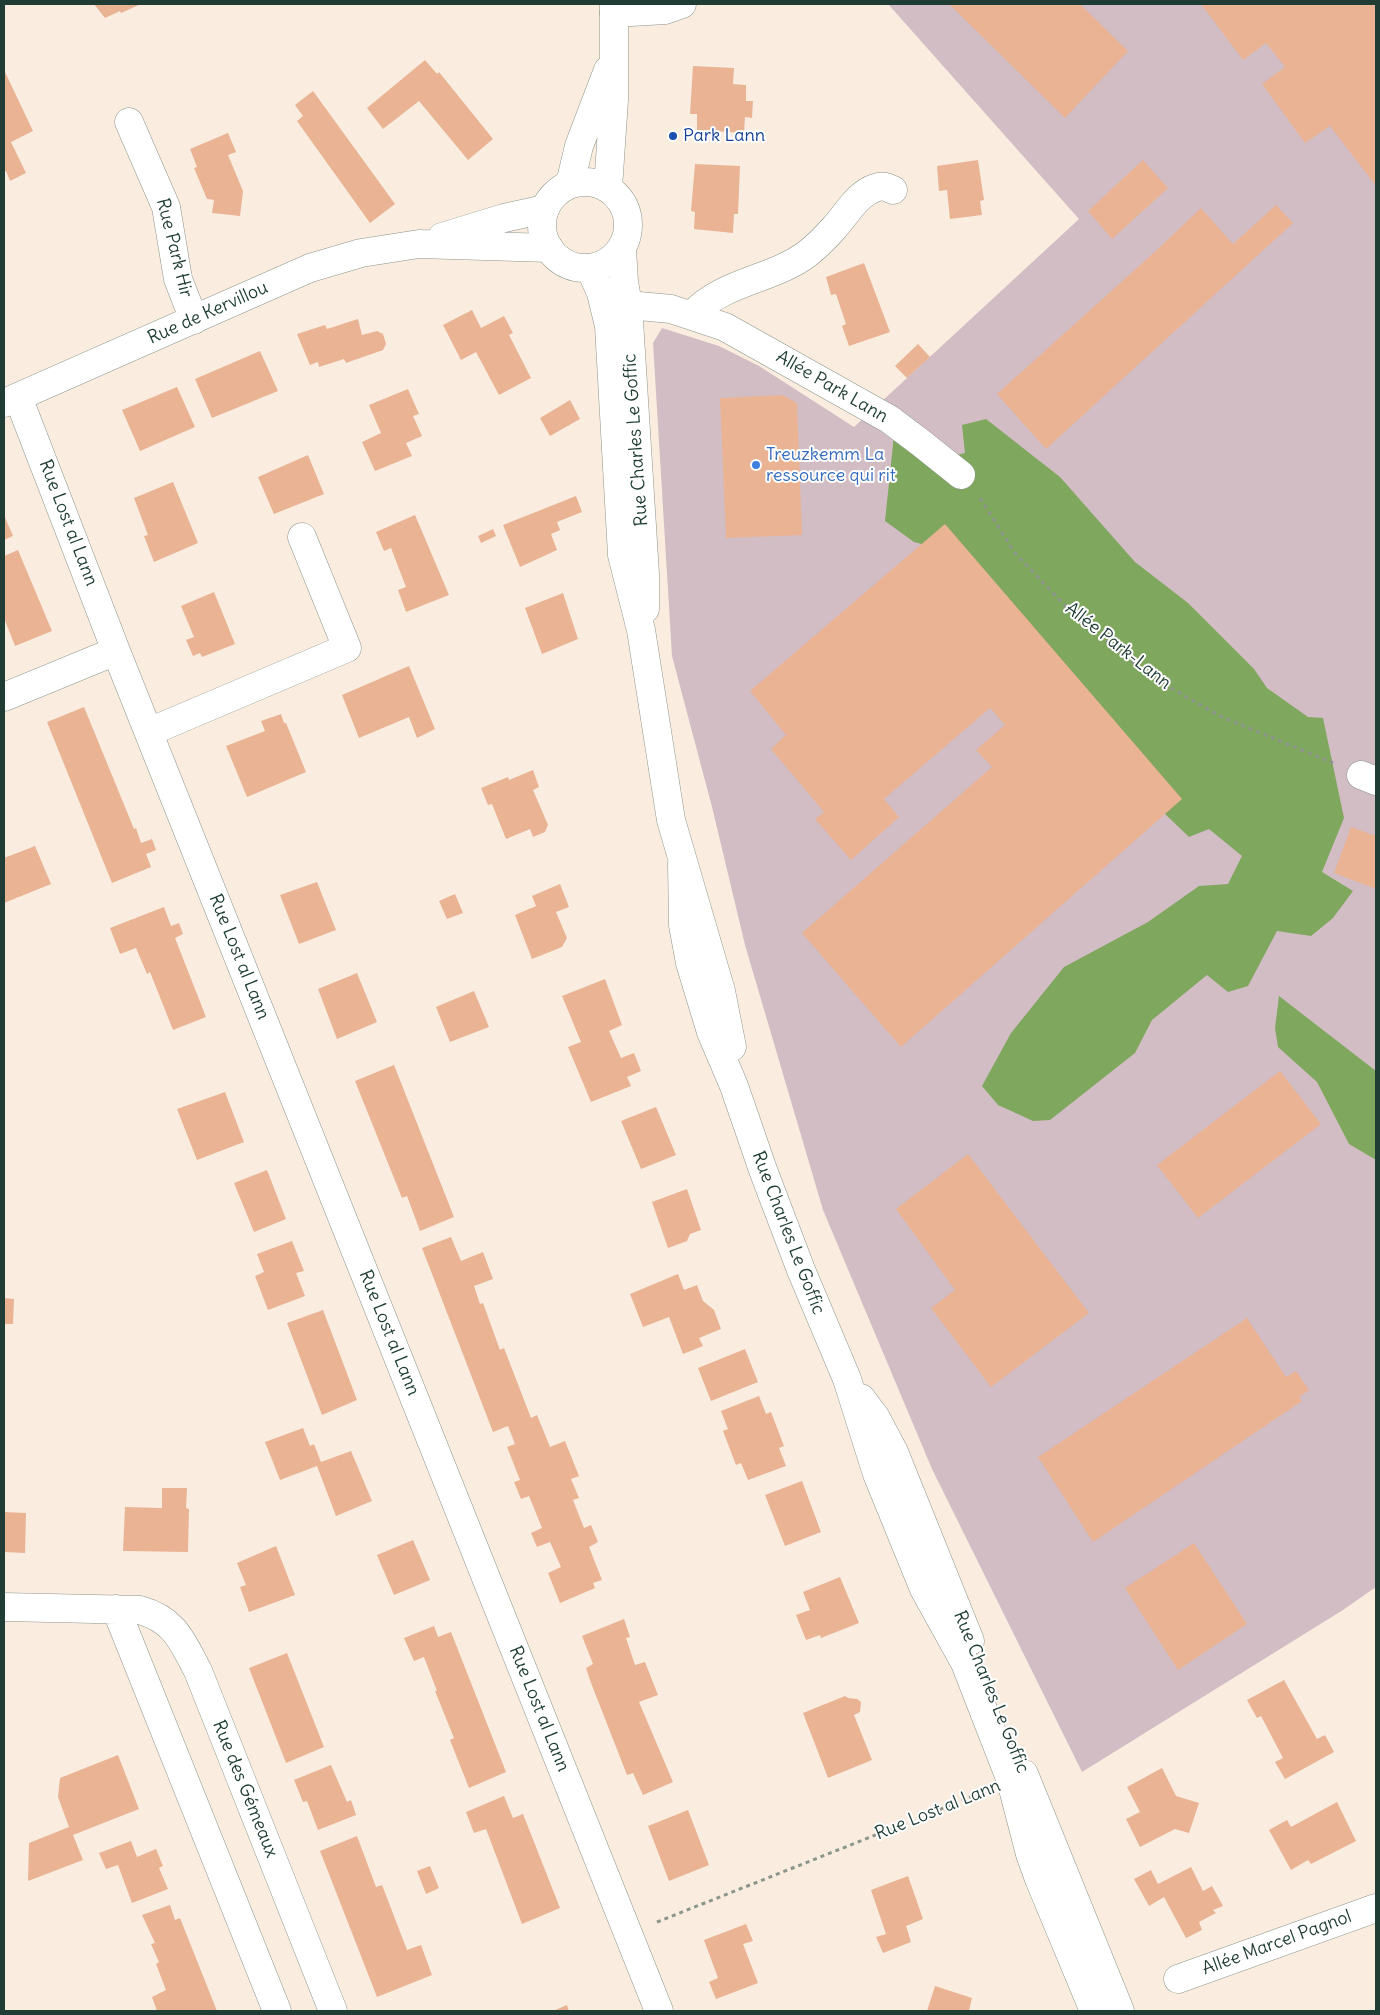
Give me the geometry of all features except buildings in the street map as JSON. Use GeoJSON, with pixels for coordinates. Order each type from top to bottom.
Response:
{"type":"FeatureCollection","features":[{"type":"Feature","properties":{"kind":"street"},"geometry":{"type":"LineString","coordinates":[[608,188],[613,127],[614,8],[665,10],[682,4]]}},
{"type":"Feature","properties":{"kind":"street"},"geometry":{"type":"LineString","coordinates":[[570,184],[579,146],[613,57]]}},
{"type":"Feature","properties":{"kind":"street","name":"Rue Park Hir"},"geometry":{"type":"LineString","coordinates":[[129,122],[166,207],[178,279],[194,320]]}},
{"type":"Feature","properties":{"kind":"street"},"geometry":{"type":"LineString","coordinates":[[596,182],[608,188],[623,203],[627,213],[628,234],[622,249],[607,262],[590,268],[581,268],[568,264],[556,257],[549,248],[543,234],[542,222],[545,209],[551,199],[559,190],[570,184],[596,182]]}},
{"type":"Feature","properties":{"kind":"street"},"geometry":{"type":"LineString","coordinates":[[692,315],[700,306],[719,294],[791,264],[806,255],[834,229],[859,198],[870,190],[885,186],[893,190]]}},
{"type":"Feature","properties":{"kind":"street","name":"Rue de Kervillou"},"geometry":{"type":"LineString","coordinates":[[11,400],[317,266],[361,253],[419,244],[504,218],[545,209]]}},
{"type":"Feature","properties":{"kind":"street","name":"Rue de Kervillou"},"geometry":{"type":"LineString","coordinates":[[419,244],[549,248]]}},
{"type":"Feature","properties":{"kind":"street","name":"Rue Charles Le Goffic"},"geometry":{"type":"LineString","coordinates":[[622,249],[624,282],[628,305],[645,574],[641,630]]}},
{"type":"Feature","properties":{"kind":"street","name":"Rue Charles Le Goffic"},"geometry":{"type":"LineString","coordinates":[[590,268],[601,293],[609,326],[622,555],[641,630],[671,820],[682,863],[695,900],[721,991],[732,1043],[734,1086],[773,1197],[847,1380],[877,1474],[920,1580],[965,1663],[1011,1781],[1030,1854],[1039,1880],[1094,2011]]}},
{"type":"Feature","properties":{"kind":"street","name":"Allée Park Lann"},"geometry":{"type":"LineString","coordinates":[[628,305],[671,309],[725,327],[860,402],[921,443],[961,475]]}},
{"type":"Feature","properties":{"kind":"street","name":"Rue Lost al Lann"},"geometry":{"type":"LineString","coordinates":[[11,400],[149,732],[659,2011]]}},
{"type":"Feature","properties":{"kind":"street"},"geometry":{"type":"LineString","coordinates":[[149,732],[347,648],[302,537]]}},
{"type":"Feature","properties":{"kind":"street"},"geometry":{"type":"LineString","coordinates":[[4,697],[116,651]]}},
{"type":"Feature","properties":{"kind":"street","name":"Rue Charles Le Goffic"},"geometry":{"type":"LineString","coordinates":[[847,1380],[876,1418],[894,1452],[1120,2011]]}},
{"type":"Feature","properties":{"kind":"street","name":"Rue des Gémeaux"},"geometry":{"type":"LineString","coordinates":[[4,1607],[140,1610],[157,1615],[169,1624],[178,1635],[198,1671],[333,2011]]}},
{"type":"Feature","properties":{"kind":"street"},"geometry":{"type":"LineString","coordinates":[[116,1609],[277,2011]]}},
{"type":"Feature","properties":{"kind":"street","name":"Allée Marcel Pagnol"},"geometry":{"type":"LineString","coordinates":[[1178,1979],[1376,1908]]}},
{"type":"Feature","properties":{"kind":"path","name":"Allée Park-Lann"},"geometry":{"type":"LineString","coordinates":[[961,475],[969,481],[1015,553],[1073,614],[1150,676],[1220,716],[1369,778]]}},
{"type":"Feature","properties":{"kind":"path","name":"Rue Lost al Lann"},"geometry":{"type":"LineString","coordinates":[[629,1933],[1011,1781]]}},
{"type":"Feature","properties":{"kind":"shaded area"},"geometry":{"type":"Polygon","coordinates":[[[888,4],[1376,4],[1376,1587],[1343,1610],[1082,1772],[932,1469],[823,1210],[745,945],[712,807],[672,656],[653,343],[662,328],[719,346],[759,366],[854,427],[1079,219],[888,4]]]}},
{"type":"Feature","properties":{"kind":"green space"},"geometry":{"type":"Polygon","coordinates":[[[986,419],[1060,477],[1135,562],[1188,603],[1254,669],[1267,688],[1308,717],[1323,718],[1344,818],[1322,872],[1353,891],[1333,918],[1311,936],[1277,931],[1248,986],[1228,992],[1207,975],[1152,1020],[1135,1053],[1050,1120],[1033,1121],[998,1105],[982,1086],[1011,1033],[1064,967],[1148,922],[1199,886],[1228,884],[1242,856],[1209,829],[1189,837],[1136,786],[944,550],[914,542],[885,521],[894,435],[932,461],[965,453],[962,425],[986,419]]]}},
{"type":"Feature","properties":{"kind":"green space"},"geometry":{"type":"Polygon","coordinates":[[[1279,996],[1376,1071],[1376,1160],[1349,1144],[1317,1082],[1278,1047],[1275,1028],[1279,996]]]}},
{"type":"Feature","properties":{"kind":"place","name":"Park Lann"},"geometry":{"type":"Point","coordinates":[673,136]}},
{"type":"Feature","properties":{"kind":"place","name":"Treuzkemm La ressource qui rit"},"geometry":{"type":"Point","coordinates":[756,465]}}]}
